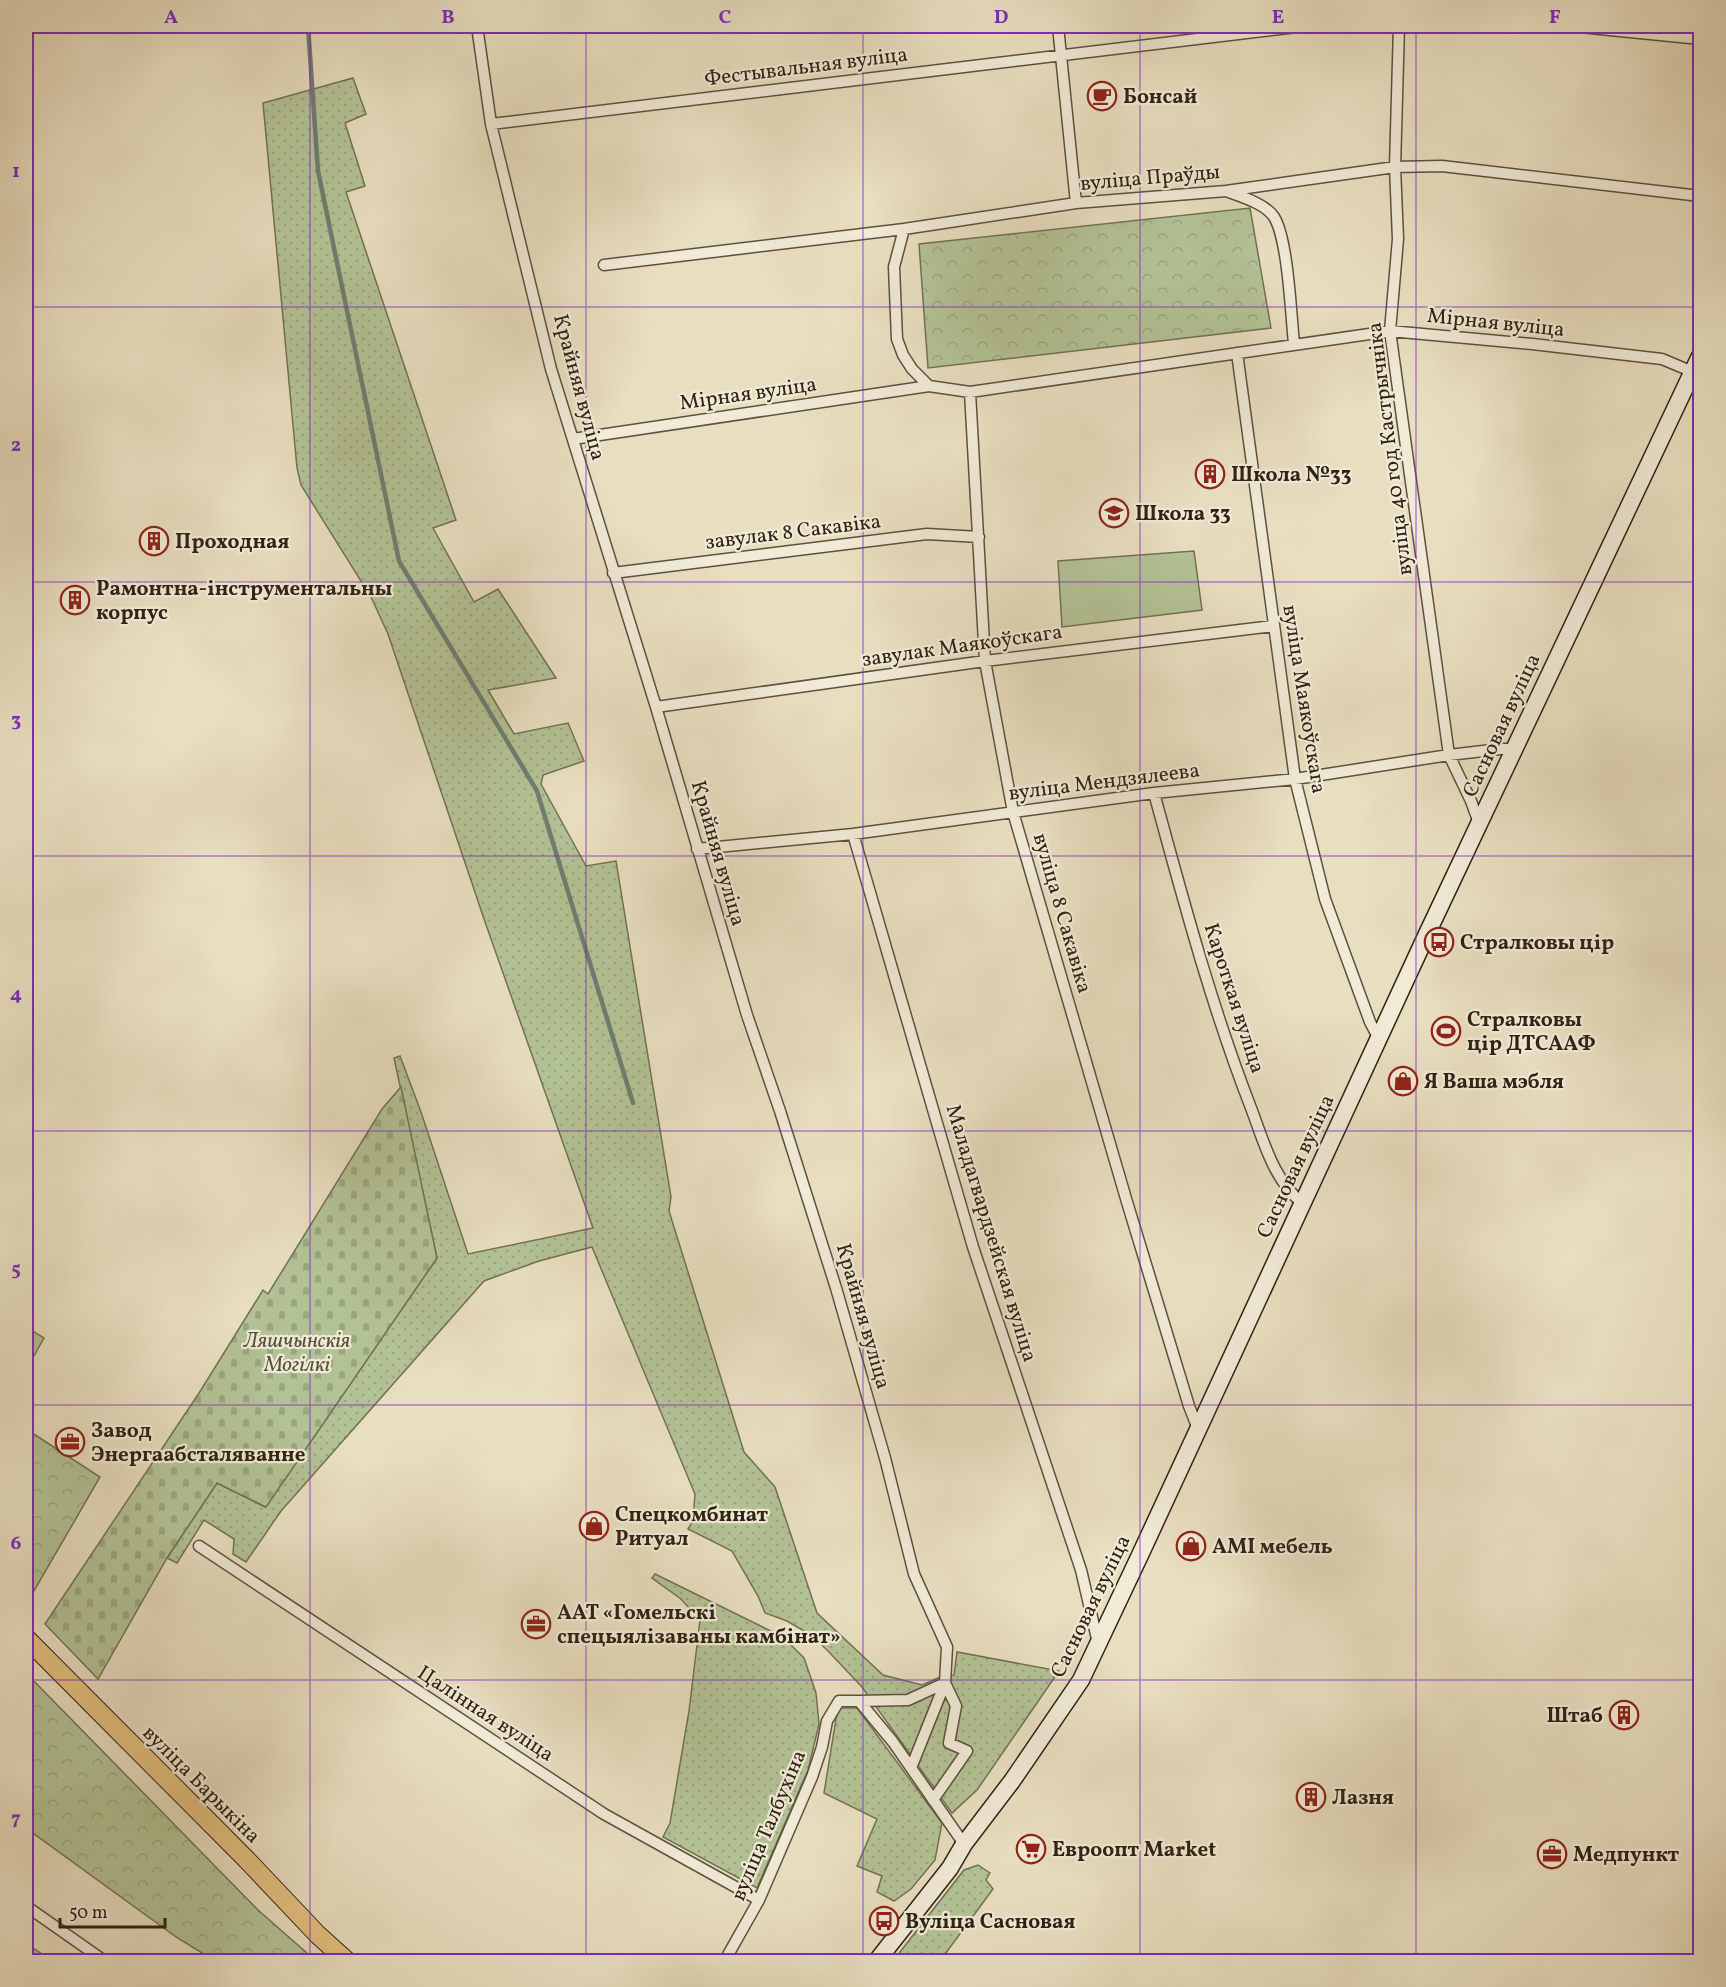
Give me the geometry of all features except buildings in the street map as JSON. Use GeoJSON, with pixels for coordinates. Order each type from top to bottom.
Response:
{"type":"FeatureCollection","features":[{"type":"Feature","properties":{"kind":"main road","name":"Сасновая вуліца"},"geometry":{"type":"LineString","coordinates":[[876,1962],[950,1868],[964,1844],[1081,1680],[1302,1203],[1701,356]]}},
{"type":"Feature","properties":{"kind":"main road","name":"вуліца Барыкіна"},"geometry":{"type":"LineString","coordinates":[[26,1638],[247,1860],[318,1935],[348,1962]]}},
{"type":"Feature","properties":{"kind":"street","name":"Крайняя вуліца"},"geometry":{"type":"LineString","coordinates":[[477,26],[491,124],[551,369],[656,707],[747,1015],[836,1288],[885,1458],[914,1574],[947,1647],[945,1683],[911,1768]]}},
{"type":"Feature","properties":{"kind":"street"},"geometry":{"type":"LineString","coordinates":[[1058,26],[1076,203]]}},
{"type":"Feature","properties":{"kind":"street","name":"Фестывальная вуліца"},"geometry":{"type":"LineString","coordinates":[[491,124],[1305,26]]}},
{"type":"Feature","properties":{"kind":"street","name":"вуліца 40 год Кастрычніка"},"geometry":{"type":"LineString","coordinates":[[1399,26],[1395,167],[1398,239],[1390,331],[1449,755],[1480,824]]}},
{"type":"Feature","properties":{"kind":"street"},"geometry":{"type":"LineString","coordinates":[[1570,26],[1701,39]]}},
{"type":"Feature","properties":{"kind":"street","name":"вуліца Праўды"},"geometry":{"type":"LineString","coordinates":[[604,266],[904,229],[1076,203],[1226,191],[1395,167],[1442,166],[1701,196]]}},
{"type":"Feature","properties":{"kind":"street"},"geometry":{"type":"LineString","coordinates":[[1226,191],[1256,202],[1274,215],[1282,239],[1294,344]]}},
{"type":"Feature","properties":{"kind":"street"},"geometry":{"type":"LineString","coordinates":[[904,229],[894,267],[897,339],[903,355],[929,386]]}},
{"type":"Feature","properties":{"kind":"street","name":"Мірная вуліца"},"geometry":{"type":"LineString","coordinates":[[573,439],[929,386],[970,392],[1390,331],[1662,359],[1693,372]]}},
{"type":"Feature","properties":{"kind":"street","name":"вуліца Маякоўскага"},"geometry":{"type":"LineString","coordinates":[[1237,353],[1295,779],[1325,898],[1353,980],[1379,1039]]}},
{"type":"Feature","properties":{"kind":"street","name":"вуліца 8 Сакавіка"},"geometry":{"type":"LineString","coordinates":[[970,392],[985,661],[1013,812],[1126,1202],[1198,1429]]}},
{"type":"Feature","properties":{"kind":"street","name":"завулак 8 Сакавіка"},"geometry":{"type":"LineString","coordinates":[[613,573],[927,534],[979,537]]}},
{"type":"Feature","properties":{"kind":"street","name":"завулак Маякоўскага"},"geometry":{"type":"LineString","coordinates":[[656,707],[985,661],[1273,626]]}},
{"type":"Feature","properties":{"kind":"street","name":"вуліца Мендзялеева"},"geometry":{"type":"LineString","coordinates":[[697,849],[853,834],[1155,793],[1295,779],[1500,748],[1515,749]]}},
{"type":"Feature","properties":{"kind":"street","name":"Кароткая вуліца"},"geometry":{"type":"LineString","coordinates":[[1155,793],[1180,890],[1227,1047],[1268,1155],[1288,1192],[1302,1203]]}},
{"type":"Feature","properties":{"kind":"street","name":"Маладагвардзейская вуліца"},"geometry":{"type":"LineString","coordinates":[[853,834],[973,1247],[1081,1570],[1098,1643]]}},
{"type":"Feature","properties":{"kind":"street","name":"Цалінная вуліца"},"geometry":{"type":"LineString","coordinates":[[199,1546],[604,1814],[759,1900]]}},
{"type":"Feature","properties":{"kind":"street","name":"Крайняя вуліца"},"geometry":{"type":"LineString","coordinates":[[933,1800],[967,1751],[950,1743],[956,1706],[945,1683]]}},
{"type":"Feature","properties":{"kind":"street"},"geometry":{"type":"LineString","coordinates":[[859,1701],[908,1700],[945,1683]]}},
{"type":"Feature","properties":{"kind":"street","name":"вуліца Талбухіна"},"geometry":{"type":"LineString","coordinates":[[724,1962],[759,1900],[812,1778],[822,1747],[827,1720],[838,1701],[859,1701]]}},
{"type":"Feature","properties":{"kind":"street"},"geometry":{"type":"LineString","coordinates":[[859,1701],[911,1768],[964,1844]]}},
{"type":"Feature","properties":{"kind":"street"},"geometry":{"type":"LineString","coordinates":[[26,1906],[106,1962]]}},
{"type":"Feature","properties":{"kind":"green space"},"geometry":{"type":"Polygon","coordinates":[[[353,78],[366,114],[345,123],[365,186],[346,192],[456,520],[433,528],[474,602],[498,589],[556,678],[488,690],[514,734],[568,723],[584,761],[543,775],[541,784],[586,866],[616,861],[671,1197],[669,1211],[744,1452],[775,1487],[817,1613],[883,1675],[922,1685],[938,1678],[954,1675],[957,1652],[1059,1671],[977,1790],[952,1813],[862,1687],[811,1635],[787,1621],[765,1613],[758,1596],[732,1551],[688,1529],[693,1521],[695,1494],[592,1247],[539,1261],[484,1281],[281,1511],[246,1562],[233,1554],[234,1539],[204,1520],[177,1563],[167,1558],[217,1483],[265,1507],[437,1258],[394,1058],[400,1056],[468,1254],[593,1228],[484,919],[388,634],[371,597],[301,485],[297,468],[263,103],[353,78]]]}},
{"type":"Feature","properties":{"kind":"green space"},"geometry":{"type":"Polygon","coordinates":[[[1250,208],[1271,328],[928,368],[919,244],[1250,208]]]}},
{"type":"Feature","properties":{"kind":"green space"},"geometry":{"type":"Polygon","coordinates":[[[1194,551],[1202,610],[1062,627],[1058,561],[1194,551]]]}},
{"type":"Feature","properties":{"kind":"green space","name":"Ляшчынскія Могілкі"},"geometry":{"type":"Polygon","coordinates":[[[401,1087],[437,1258],[266,1507],[217,1483],[167,1558],[98,1679],[45,1624],[201,1390],[263,1290],[268,1294],[382,1109],[401,1087]]]}},
{"type":"Feature","properties":{"kind":"green space"},"geometry":{"type":"Polygon","coordinates":[[[26,1327],[44,1338],[26,1370],[26,1327]]]}},
{"type":"Feature","properties":{"kind":"green space"},"geometry":{"type":"Polygon","coordinates":[[[26,1429],[100,1477],[27,1603],[26,1601],[26,1429]]]}},
{"type":"Feature","properties":{"kind":"green space"},"geometry":{"type":"Polygon","coordinates":[[[655,1574],[783,1637],[804,1658],[816,1693],[819,1724],[808,1770],[757,1888],[663,1837],[670,1823],[689,1711],[700,1620],[681,1599],[652,1578],[655,1574]]]}},
{"type":"Feature","properties":{"kind":"green space"},"geometry":{"type":"Polygon","coordinates":[[[26,1673],[258,1910],[316,1961],[211,1961],[212,1959],[176,1937],[26,1828],[26,1673]]]}},
{"type":"Feature","properties":{"kind":"green space"},"geometry":{"type":"Polygon","coordinates":[[[840,1708],[857,1708],[942,1823],[935,1860],[911,1889],[894,1901],[877,1892],[882,1876],[857,1866],[877,1819],[824,1793],[836,1719],[840,1708]]]}},
{"type":"Feature","properties":{"kind":"green space"},"geometry":{"type":"Polygon","coordinates":[[[978,1865],[990,1873],[986,1880],[993,1889],[940,1961],[893,1961],[964,1870],[978,1865]]]}},
{"type":"Feature","properties":{"kind":"green space"},"geometry":{"type":"Polygon","coordinates":[[[26,1943],[52,1961],[26,1961],[26,1943]]]}},
{"type":"Feature","properties":{"kind":"waterway"},"geometry":{"type":"LineString","coordinates":[[308,26],[318,171],[399,561],[537,791],[633,1103]]}},
{"type":"Feature","properties":{"kind":"place","name":"Бонсай"},"geometry":{"type":"Point","coordinates":[1102,96]}},
{"type":"Feature","properties":{"kind":"place","name":"Школа №33"},"geometry":{"type":"Point","coordinates":[1210,474]}},
{"type":"Feature","properties":{"kind":"place","name":"Школа 33"},"geometry":{"type":"Point","coordinates":[1114,513]}},
{"type":"Feature","properties":{"kind":"place","name":"Проходная"},"geometry":{"type":"Point","coordinates":[154,541]}},
{"type":"Feature","properties":{"kind":"place","name":"Рамонтна-інструментальны корпус"},"geometry":{"type":"Point","coordinates":[75,600]}},
{"type":"Feature","properties":{"kind":"place","name":"Стралковы цір"},"geometry":{"type":"Point","coordinates":[1439,942]}},
{"type":"Feature","properties":{"kind":"place","name":"Стралковы цір ДТСААФ"},"geometry":{"type":"Point","coordinates":[1446,1031]}},
{"type":"Feature","properties":{"kind":"place","name":"Я Ваша мэбля"},"geometry":{"type":"Point","coordinates":[1403,1081]}},
{"type":"Feature","properties":{"kind":"place","name":"Завод Энергаабсталяванне"},"geometry":{"type":"Point","coordinates":[70,1442]}},
{"type":"Feature","properties":{"kind":"place","name":"Спецкомбинат Ритуал"},"geometry":{"type":"Point","coordinates":[594,1526]}},
{"type":"Feature","properties":{"kind":"place","name":"AMI мебель"},"geometry":{"type":"Point","coordinates":[1191,1546]}},
{"type":"Feature","properties":{"kind":"place","name":"ААТ «Гомельскі спецыялізаваны камбінат»"},"geometry":{"type":"Point","coordinates":[536,1624]}},
{"type":"Feature","properties":{"kind":"place","name":"Штаб"},"geometry":{"type":"Point","coordinates":[1624,1715]}},
{"type":"Feature","properties":{"kind":"place","name":"Лазня"},"geometry":{"type":"Point","coordinates":[1311,1797]}},
{"type":"Feature","properties":{"kind":"place","name":"Евроопт Market"},"geometry":{"type":"Point","coordinates":[1031,1849]}},
{"type":"Feature","properties":{"kind":"place","name":"Медпункт"},"geometry":{"type":"Point","coordinates":[1552,1854]}},
{"type":"Feature","properties":{"kind":"place","name":"Вуліца Сасновая"},"geometry":{"type":"Point","coordinates":[884,1921]}}]}
